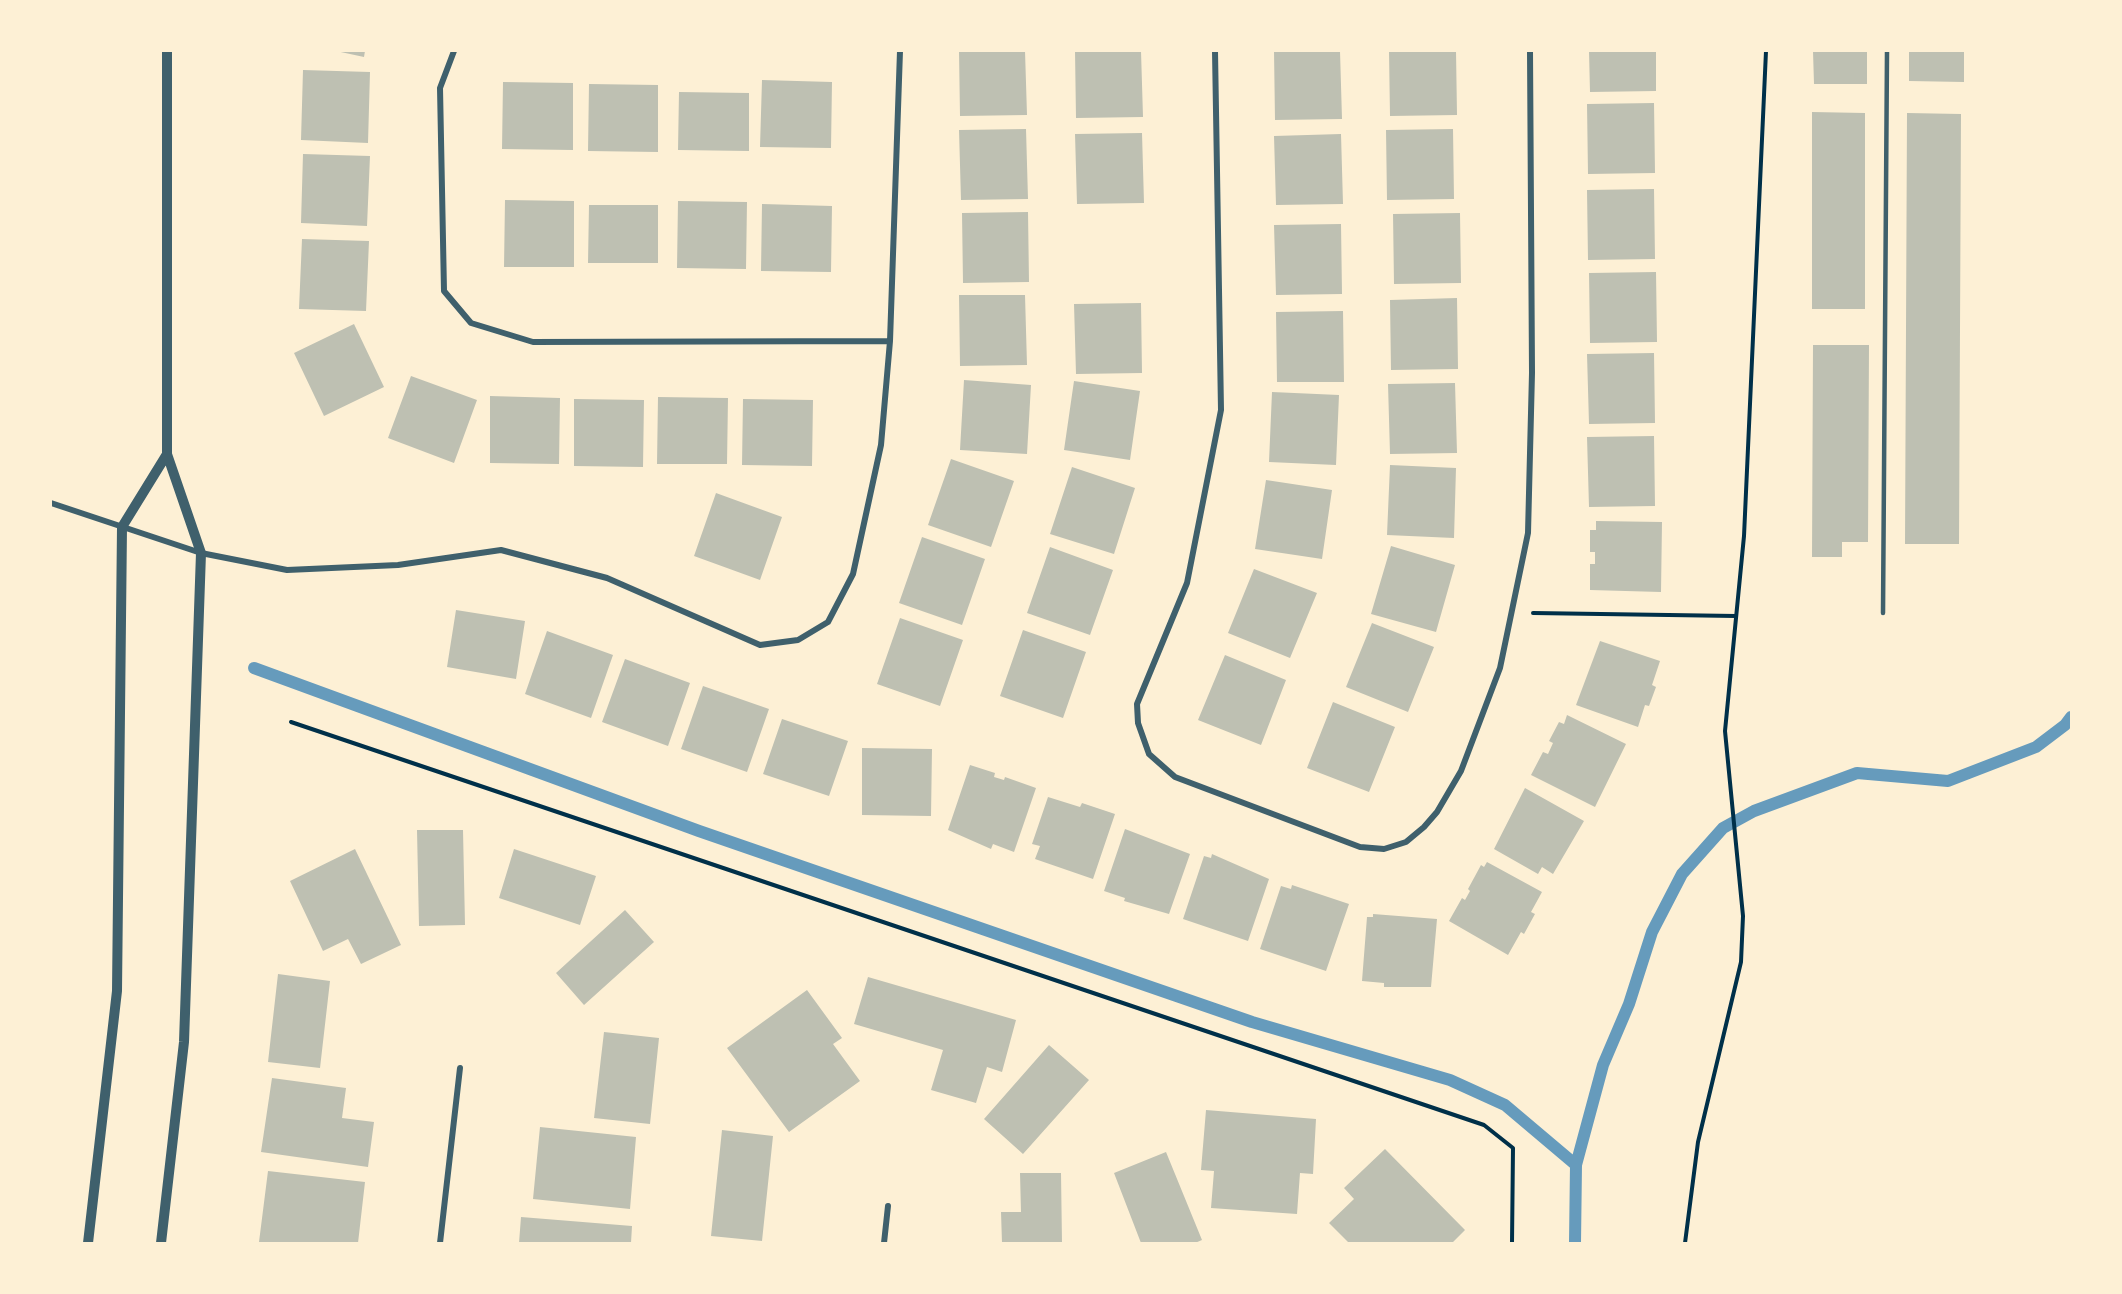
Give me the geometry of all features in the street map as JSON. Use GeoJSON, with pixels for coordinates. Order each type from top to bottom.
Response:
{"type":"FeatureCollection","features":[{"type":"Feature","properties":{"kind":"street"},"geometry":{"type":"LineString","coordinates":[[161,1243],[184,1042],[201,553],[167,454],[167,51]]}},
{"type":"Feature","properties":{"kind":"street"},"geometry":{"type":"LineString","coordinates":[[454,51],[440,88],[444,291],[471,322],[533,342],[890,341]]}},
{"type":"Feature","properties":{"kind":"street"},"geometry":{"type":"LineString","coordinates":[[51,503],[201,553],[287,570],[398,565],[501,550],[608,578],[760,645],[798,640],[828,622],[853,574],[882,445],[890,341],[900,51]]}},
{"type":"Feature","properties":{"kind":"street"},"geometry":{"type":"LineString","coordinates":[[1215,51],[1221,410],[1187,583],[1137,704],[1138,723],[1149,754],[1175,777],[1360,847],[1384,849],[1406,842],[1437,812],[1461,771],[1500,668],[1528,533],[1532,373],[1530,51]]}},
{"type":"Feature","properties":{"kind":"street"},"geometry":{"type":"LineString","coordinates":[[88,1243],[117,991],[122,527],[167,454]]}},
{"type":"Feature","properties":{"kind":"street"},"geometry":{"type":"LineString","coordinates":[[440,1243],[460,1068]]}},
{"type":"Feature","properties":{"kind":"street"},"geometry":{"type":"LineString","coordinates":[[884,1243],[888,1206]]}},
{"type":"Feature","properties":{"kind":"lane"},"geometry":{"type":"LineString","coordinates":[[1882,613],[1887,51]]}},
{"type":"Feature","properties":{"kind":"path"},"geometry":{"type":"LineString","coordinates":[[1685,1243],[1698,1142],[1741,962],[1743,916],[1725,731],[1744,536],[1766,51]]}},
{"type":"Feature","properties":{"kind":"path"},"geometry":{"type":"LineString","coordinates":[[1511,613],[1736,616]]}},
{"type":"Feature","properties":{"kind":"path"},"geometry":{"type":"LineString","coordinates":[[291,722],[1484,1125],[1513,1148],[1512,1243]]}},
{"type":"Feature","properties":{"kind":"building"},"geometry":{"type":"Polygon","coordinates":[[[336,51],[365,51],[364,57],[336,51]]]}},
{"type":"Feature","properties":{"kind":"building"},"geometry":{"type":"Polygon","coordinates":[[[959,51],[1025,51],[1027,115],[960,116],[959,51]]]}},
{"type":"Feature","properties":{"kind":"building"},"geometry":{"type":"Polygon","coordinates":[[[1075,51],[1141,51],[1143,117],[1076,118],[1075,51]]]}},
{"type":"Feature","properties":{"kind":"building"},"geometry":{"type":"Polygon","coordinates":[[[1274,51],[1340,51],[1342,119],[1275,120],[1274,51]]]}},
{"type":"Feature","properties":{"kind":"building"},"geometry":{"type":"Polygon","coordinates":[[[1389,51],[1456,51],[1457,115],[1390,116],[1389,51]]]}},
{"type":"Feature","properties":{"kind":"building"},"geometry":{"type":"Polygon","coordinates":[[[1589,51],[1656,51],[1656,91],[1590,92],[1589,51]]]}},
{"type":"Feature","properties":{"kind":"building"},"geometry":{"type":"Polygon","coordinates":[[[1813,51],[1867,51],[1867,84],[1814,84],[1813,51]]]}},
{"type":"Feature","properties":{"kind":"building"},"geometry":{"type":"Polygon","coordinates":[[[1909,51],[1964,51],[1964,82],[1909,81],[1909,51]]]}},
{"type":"Feature","properties":{"kind":"building"},"geometry":{"type":"Polygon","coordinates":[[[303,70],[370,72],[368,143],[301,140],[303,70]]]}},
{"type":"Feature","properties":{"kind":"building"},"geometry":{"type":"Polygon","coordinates":[[[762,80],[832,82],[831,148],[760,147],[762,80]]]}},
{"type":"Feature","properties":{"kind":"building"},"geometry":{"type":"Polygon","coordinates":[[[503,82],[573,83],[573,150],[502,149],[503,82]]]}},
{"type":"Feature","properties":{"kind":"building"},"geometry":{"type":"Polygon","coordinates":[[[589,84],[658,85],[658,152],[588,151],[589,84]]]}},
{"type":"Feature","properties":{"kind":"building"},"geometry":{"type":"Polygon","coordinates":[[[679,92],[749,93],[749,151],[678,150],[679,92]]]}},
{"type":"Feature","properties":{"kind":"building"},"geometry":{"type":"Polygon","coordinates":[[[1654,103],[1655,173],[1588,174],[1587,104],[1654,103]]]}},
{"type":"Feature","properties":{"kind":"building"},"geometry":{"type":"Polygon","coordinates":[[[1812,112],[1865,113],[1865,309],[1812,309],[1812,112]]]}},
{"type":"Feature","properties":{"kind":"building"},"geometry":{"type":"Polygon","coordinates":[[[1907,113],[1961,114],[1959,544],[1905,544],[1907,113]]]}},
{"type":"Feature","properties":{"kind":"building"},"geometry":{"type":"Polygon","coordinates":[[[1026,129],[1028,199],[961,200],[959,130],[1026,129]]]}},
{"type":"Feature","properties":{"kind":"building"},"geometry":{"type":"Polygon","coordinates":[[[1453,129],[1454,199],[1387,200],[1386,130],[1453,129]]]}},
{"type":"Feature","properties":{"kind":"building"},"geometry":{"type":"Polygon","coordinates":[[[1142,133],[1144,203],[1077,204],[1075,134],[1142,133]]]}},
{"type":"Feature","properties":{"kind":"building"},"geometry":{"type":"Polygon","coordinates":[[[1341,134],[1343,204],[1276,205],[1274,136],[1341,134]]]}},
{"type":"Feature","properties":{"kind":"building"},"geometry":{"type":"Polygon","coordinates":[[[303,154],[370,156],[367,226],[301,223],[303,154]]]}},
{"type":"Feature","properties":{"kind":"building"},"geometry":{"type":"Polygon","coordinates":[[[1654,189],[1655,259],[1588,260],[1587,190],[1654,189]]]}},
{"type":"Feature","properties":{"kind":"building"},"geometry":{"type":"Polygon","coordinates":[[[505,200],[574,201],[574,267],[504,267],[505,200]]]}},
{"type":"Feature","properties":{"kind":"building"},"geometry":{"type":"Polygon","coordinates":[[[678,201],[747,202],[746,269],[677,268],[678,201]]]}},
{"type":"Feature","properties":{"kind":"building"},"geometry":{"type":"Polygon","coordinates":[[[762,204],[832,206],[831,272],[761,271],[762,204]]]}},
{"type":"Feature","properties":{"kind":"building"},"geometry":{"type":"Polygon","coordinates":[[[589,205],[658,205],[658,263],[588,263],[589,205]]]}},
{"type":"Feature","properties":{"kind":"building"},"geometry":{"type":"Polygon","coordinates":[[[1028,212],[1029,282],[963,283],[962,213],[1028,212]]]}},
{"type":"Feature","properties":{"kind":"building"},"geometry":{"type":"Polygon","coordinates":[[[1460,213],[1461,283],[1394,284],[1393,214],[1460,213]]]}},
{"type":"Feature","properties":{"kind":"building"},"geometry":{"type":"Polygon","coordinates":[[[1341,224],[1342,294],[1276,295],[1274,225],[1341,224]]]}},
{"type":"Feature","properties":{"kind":"building"},"geometry":{"type":"Polygon","coordinates":[[[302,239],[369,241],[366,311],[299,309],[302,239]]]}},
{"type":"Feature","properties":{"kind":"building"},"geometry":{"type":"Polygon","coordinates":[[[1656,272],[1657,342],[1590,343],[1589,273],[1656,272]]]}},
{"type":"Feature","properties":{"kind":"building"},"geometry":{"type":"Polygon","coordinates":[[[959,295],[1025,295],[1027,365],[960,366],[959,295]]]}},
{"type":"Feature","properties":{"kind":"building"},"geometry":{"type":"Polygon","coordinates":[[[1457,298],[1458,369],[1391,370],[1390,300],[1457,298]]]}},
{"type":"Feature","properties":{"kind":"building"},"geometry":{"type":"Polygon","coordinates":[[[1141,303],[1142,373],[1076,374],[1074,304],[1141,303]]]}},
{"type":"Feature","properties":{"kind":"building"},"geometry":{"type":"Polygon","coordinates":[[[1343,311],[1344,382],[1277,382],[1276,312],[1343,311]]]}},
{"type":"Feature","properties":{"kind":"building"},"geometry":{"type":"Polygon","coordinates":[[[354,324],[384,387],[324,416],[294,353],[354,324]]]}},
{"type":"Feature","properties":{"kind":"building"},"geometry":{"type":"Polygon","coordinates":[[[1813,345],[1869,345],[1868,542],[1842,542],[1842,557],[1812,557],[1813,345]]]}},
{"type":"Feature","properties":{"kind":"building"},"geometry":{"type":"Polygon","coordinates":[[[1654,353],[1655,423],[1589,424],[1587,354],[1654,353]]]}},
{"type":"Feature","properties":{"kind":"building"},"geometry":{"type":"Polygon","coordinates":[[[411,376],[477,400],[454,463],[388,438],[411,376]]]}},
{"type":"Feature","properties":{"kind":"building"},"geometry":{"type":"Polygon","coordinates":[[[964,380],[1031,385],[1027,454],[960,450],[964,380]]]}},
{"type":"Feature","properties":{"kind":"building"},"geometry":{"type":"Polygon","coordinates":[[[1074,381],[1140,391],[1130,460],[1064,450],[1074,381]]]}},
{"type":"Feature","properties":{"kind":"building"},"geometry":{"type":"Polygon","coordinates":[[[1455,383],[1457,453],[1390,454],[1388,384],[1455,383]]]}},
{"type":"Feature","properties":{"kind":"building"},"geometry":{"type":"Polygon","coordinates":[[[1272,392],[1339,395],[1336,465],[1269,462],[1272,392]]]}},
{"type":"Feature","properties":{"kind":"building"},"geometry":{"type":"Polygon","coordinates":[[[490,396],[560,398],[559,464],[490,463],[490,396]]]}},
{"type":"Feature","properties":{"kind":"building"},"geometry":{"type":"Polygon","coordinates":[[[658,397],[728,398],[727,464],[657,464],[658,397]]]}},
{"type":"Feature","properties":{"kind":"building"},"geometry":{"type":"Polygon","coordinates":[[[574,399],[644,400],[643,467],[574,466],[574,399]]]}},
{"type":"Feature","properties":{"kind":"building"},"geometry":{"type":"Polygon","coordinates":[[[743,399],[813,400],[812,466],[742,465],[743,399]]]}},
{"type":"Feature","properties":{"kind":"building"},"geometry":{"type":"Polygon","coordinates":[[[1654,436],[1655,506],[1589,507],[1587,437],[1654,436]]]}},
{"type":"Feature","properties":{"kind":"building"},"geometry":{"type":"Polygon","coordinates":[[[951,459],[1014,481],[991,547],[928,525],[951,459]]]}},
{"type":"Feature","properties":{"kind":"building"},"geometry":{"type":"Polygon","coordinates":[[[1390,465],[1456,468],[1454,538],[1387,535],[1390,465]]]}},
{"type":"Feature","properties":{"kind":"building"},"geometry":{"type":"Polygon","coordinates":[[[1072,467],[1135,488],[1114,554],[1050,534],[1072,467]]]}},
{"type":"Feature","properties":{"kind":"building"},"geometry":{"type":"Polygon","coordinates":[[[1266,480],[1332,490],[1322,559],[1255,549],[1266,480]]]}},
{"type":"Feature","properties":{"kind":"building"},"geometry":{"type":"Polygon","coordinates":[[[716,493],[782,517],[760,580],[694,556],[716,493]]]}},
{"type":"Feature","properties":{"kind":"building"},"geometry":{"type":"Polygon","coordinates":[[[1596,521],[1662,522],[1661,592],[1590,590],[1590,564],[1595,564],[1595,552],[1590,552],[1590,530],[1596,530],[1596,521]]]}},
{"type":"Feature","properties":{"kind":"building"},"geometry":{"type":"Polygon","coordinates":[[[922,537],[985,559],[962,625],[899,603],[922,537]]]}},
{"type":"Feature","properties":{"kind":"building"},"geometry":{"type":"Polygon","coordinates":[[[1391,546],[1455,565],[1436,632],[1371,614],[1391,546]]]}},
{"type":"Feature","properties":{"kind":"building"},"geometry":{"type":"Polygon","coordinates":[[[1050,547],[1113,570],[1090,635],[1027,613],[1050,547]]]}},
{"type":"Feature","properties":{"kind":"building"},"geometry":{"type":"Polygon","coordinates":[[[1254,569],[1317,593],[1290,658],[1228,633],[1254,569]]]}},
{"type":"Feature","properties":{"kind":"building"},"geometry":{"type":"Polygon","coordinates":[[[456,610],[525,621],[516,679],[447,667],[456,610]]]}},
{"type":"Feature","properties":{"kind":"building"},"geometry":{"type":"Polygon","coordinates":[[[900,618],[963,640],[940,706],[877,684],[900,618]]]}},
{"type":"Feature","properties":{"kind":"building"},"geometry":{"type":"Polygon","coordinates":[[[1372,623],[1434,647],[1408,712],[1346,687],[1372,623]]]}},
{"type":"Feature","properties":{"kind":"building"},"geometry":{"type":"Polygon","coordinates":[[[1023,630],[1086,652],[1063,718],[1000,696],[1023,630]]]}},
{"type":"Feature","properties":{"kind":"building"},"geometry":{"type":"Polygon","coordinates":[[[547,631],[613,655],[591,718],[525,694],[547,631]]]}},
{"type":"Feature","properties":{"kind":"building"},"geometry":{"type":"Polygon","coordinates":[[[1600,641],[1660,661],[1652,685],[1656,687],[1649,706],[1645,705],[1638,727],[1576,705],[1600,641]]]}},
{"type":"Feature","properties":{"kind":"building"},"geometry":{"type":"Polygon","coordinates":[[[1225,655],[1286,680],[1261,745],[1198,720],[1225,655]]]}},
{"type":"Feature","properties":{"kind":"building"},"geometry":{"type":"Polygon","coordinates":[[[625,659],[690,683],[668,746],[602,722],[625,659]]]}},
{"type":"Feature","properties":{"kind":"building"},"geometry":{"type":"Polygon","coordinates":[[[703,686],[769,709],[747,772],[681,749],[703,686]]]}},
{"type":"Feature","properties":{"kind":"building"},"geometry":{"type":"Polygon","coordinates":[[[1333,702],[1395,727],[1369,792],[1307,768],[1333,702]]]}},
{"type":"Feature","properties":{"kind":"building"},"geometry":{"type":"Polygon","coordinates":[[[1567,715],[1626,744],[1595,807],[1531,775],[1543,752],[1548,754],[1553,743],[1549,741],[1559,722],[1564,724],[1567,715]]]}},
{"type":"Feature","properties":{"kind":"building"},"geometry":{"type":"Polygon","coordinates":[[[782,719],[848,741],[829,796],[763,774],[782,719]]]}},
{"type":"Feature","properties":{"kind":"building"},"geometry":{"type":"Polygon","coordinates":[[[862,748],[932,749],[931,816],[862,815],[862,748]]]}},
{"type":"Feature","properties":{"kind":"building"},"geometry":{"type":"Polygon","coordinates":[[[970,765],[995,773],[994,777],[1004,780],[1005,777],[1036,788],[1014,852],[993,844],[991,849],[948,830],[970,765]]]}},
{"type":"Feature","properties":{"kind":"building"},"geometry":{"type":"Polygon","coordinates":[[[1525,788],[1584,821],[1553,874],[1542,867],[1538,874],[1494,849],[1525,788]]]}},
{"type":"Feature","properties":{"kind":"building"},"geometry":{"type":"Polygon","coordinates":[[[1048,797],[1080,807],[1082,803],[1115,814],[1093,879],[1035,859],[1040,846],[1032,844],[1048,797]]]}},
{"type":"Feature","properties":{"kind":"building"},"geometry":{"type":"Polygon","coordinates":[[[1125,829],[1190,854],[1169,914],[1124,901],[1125,898],[1104,891],[1125,829]]]}},
{"type":"Feature","properties":{"kind":"building"},"geometry":{"type":"Polygon","coordinates":[[[417,830],[463,830],[465,925],[419,926],[417,830]]]}},
{"type":"Feature","properties":{"kind":"building"},"geometry":{"type":"Polygon","coordinates":[[[355,849],[401,945],[361,964],[348,939],[323,951],[290,881],[355,849]]]}},
{"type":"Feature","properties":{"kind":"building"},"geometry":{"type":"Polygon","coordinates":[[[514,849],[596,876],[580,925],[499,898],[514,849]]]}},
{"type":"Feature","properties":{"kind":"building"},"geometry":{"type":"Polygon","coordinates":[[[1212,854],[1269,879],[1248,941],[1183,919],[1204,856],[1211,858],[1212,854]]]}},
{"type":"Feature","properties":{"kind":"building"},"geometry":{"type":"Polygon","coordinates":[[[1487,862],[1542,892],[1531,912],[1535,914],[1524,934],[1521,932],[1508,955],[1449,921],[1462,898],[1465,900],[1470,891],[1468,889],[1481,865],[1484,867],[1487,862]]]}},
{"type":"Feature","properties":{"kind":"building"},"geometry":{"type":"Polygon","coordinates":[[[1292,885],[1349,904],[1326,971],[1260,949],[1281,886],[1291,889],[1292,885]]]}},
{"type":"Feature","properties":{"kind":"building"},"geometry":{"type":"Polygon","coordinates":[[[625,910],[654,942],[584,1005],[556,973],[625,910]]]}},
{"type":"Feature","properties":{"kind":"building"},"geometry":{"type":"Polygon","coordinates":[[[1373,914],[1437,919],[1431,987],[1384,987],[1384,983],[1362,981],[1367,917],[1373,917],[1373,914]]]}},
{"type":"Feature","properties":{"kind":"building"},"geometry":{"type":"Polygon","coordinates":[[[278,974],[330,981],[320,1068],[268,1062],[278,974]]]}},
{"type":"Feature","properties":{"kind":"building"},"geometry":{"type":"Polygon","coordinates":[[[868,977],[1016,1020],[1002,1072],[987,1067],[976,1103],[931,1090],[943,1050],[854,1024],[868,977]]]}},
{"type":"Feature","properties":{"kind":"building"},"geometry":{"type":"Polygon","coordinates":[[[807,990],[842,1038],[833,1044],[860,1081],[789,1132],[727,1048],[807,990]]]}},
{"type":"Feature","properties":{"kind":"building"},"geometry":{"type":"Polygon","coordinates":[[[604,1032],[659,1038],[650,1124],[594,1118],[604,1032]]]}},
{"type":"Feature","properties":{"kind":"building"},"geometry":{"type":"Polygon","coordinates":[[[1049,1045],[1089,1080],[1023,1154],[984,1119],[1049,1045]]]}},
{"type":"Feature","properties":{"kind":"building"},"geometry":{"type":"Polygon","coordinates":[[[272,1078],[346,1088],[342,1118],[374,1122],[368,1167],[261,1152],[272,1078]]]}},
{"type":"Feature","properties":{"kind":"building"},"geometry":{"type":"Polygon","coordinates":[[[1206,1110],[1316,1119],[1313,1174],[1300,1173],[1297,1214],[1211,1208],[1214,1171],[1201,1170],[1206,1110]]]}},
{"type":"Feature","properties":{"kind":"building"},"geometry":{"type":"Polygon","coordinates":[[[540,1127],[636,1137],[630,1209],[533,1199],[540,1127]]]}},
{"type":"Feature","properties":{"kind":"building"},"geometry":{"type":"Polygon","coordinates":[[[722,1130],[773,1136],[762,1241],[711,1236],[722,1130]]]}},
{"type":"Feature","properties":{"kind":"building"},"geometry":{"type":"Polygon","coordinates":[[[1385,1149],[1465,1230],[1452,1243],[1349,1243],[1329,1223],[1354,1199],[1344,1188],[1385,1149]]]}},
{"type":"Feature","properties":{"kind":"building"},"geometry":{"type":"Polygon","coordinates":[[[1166,1152],[1202,1240],[1195,1243],[1141,1243],[1114,1173],[1166,1152]]]}},
{"type":"Feature","properties":{"kind":"building"},"geometry":{"type":"Polygon","coordinates":[[[268,1171],[365,1182],[358,1243],[259,1242],[268,1171]]]}},
{"type":"Feature","properties":{"kind":"building"},"geometry":{"type":"Polygon","coordinates":[[[1020,1173],[1061,1173],[1062,1243],[1002,1243],[1001,1212],[1021,1212],[1020,1173]]]}},
{"type":"Feature","properties":{"kind":"building"},"geometry":{"type":"Polygon","coordinates":[[[521,1217],[632,1226],[631,1243],[519,1243],[521,1217]]]}},
{"type":"Feature","properties":{"kind":"waterway"},"geometry":{"type":"LineString","coordinates":[[254,668],[699,831],[1252,1022],[1450,1080],[1505,1105],[1576,1165]]}},
{"type":"Feature","properties":{"kind":"waterway"},"geometry":{"type":"LineString","coordinates":[[1575,1243],[1576,1165],[1603,1065],[1629,1004],[1652,932],[1682,874],[1723,828],[1754,811],[1857,773],[1948,781],[2036,747],[2065,725],[2071,717]]}}]}
